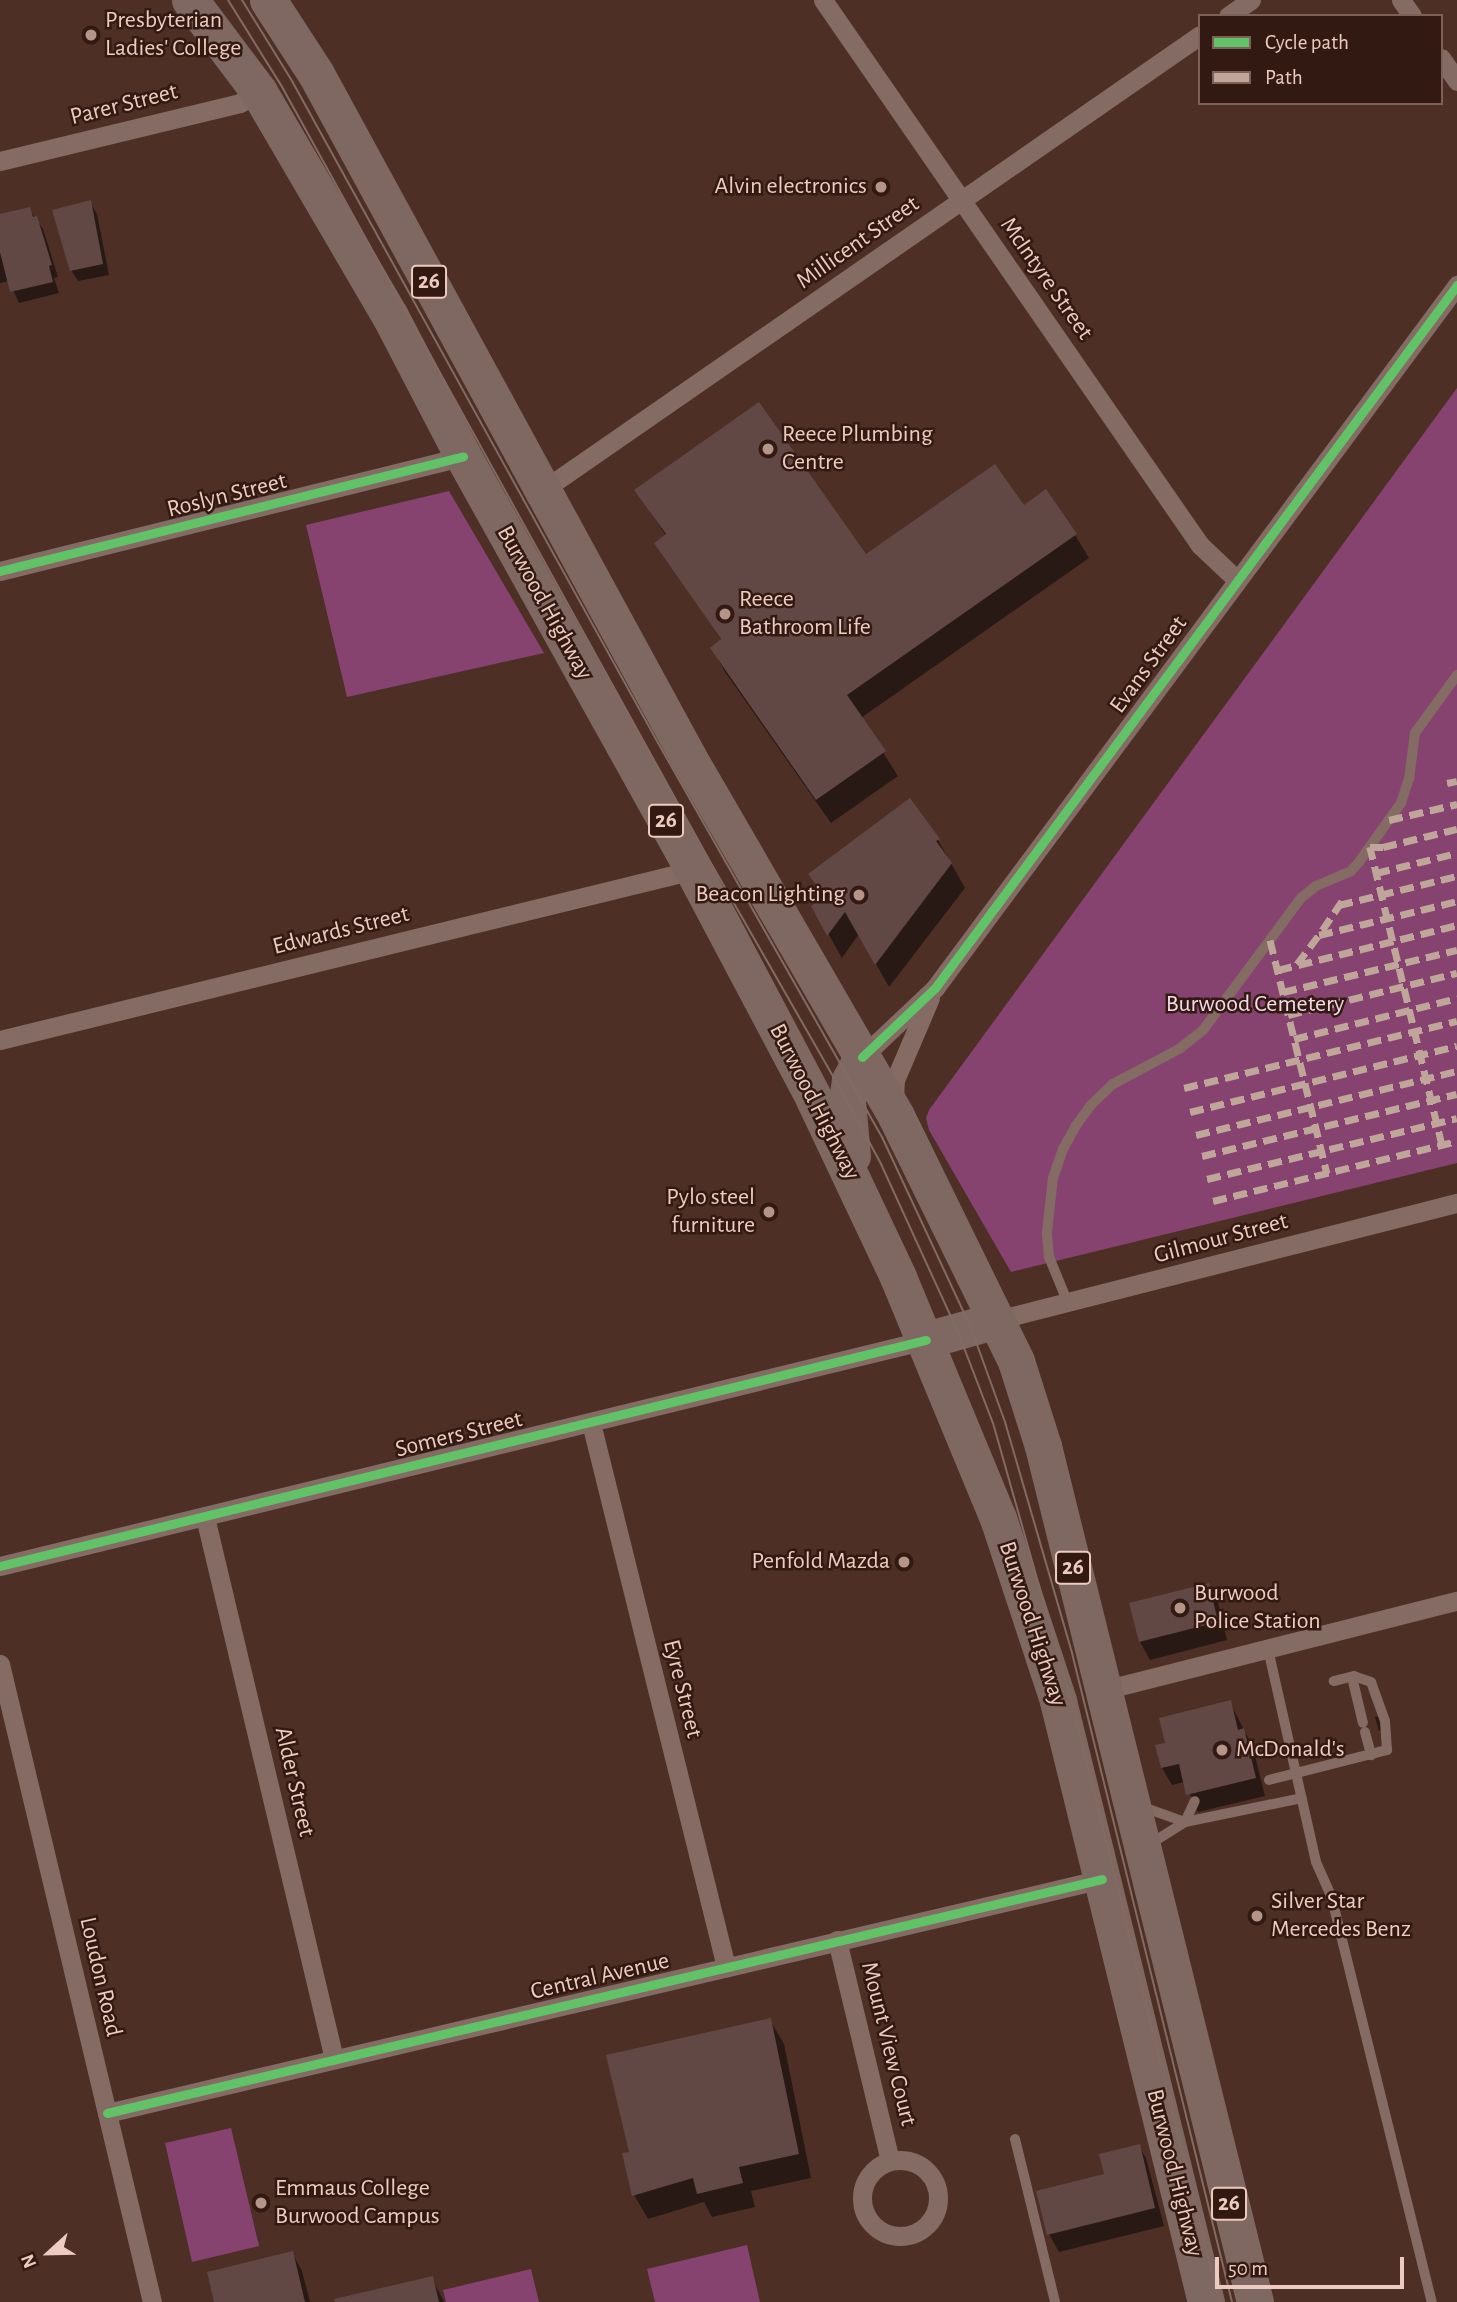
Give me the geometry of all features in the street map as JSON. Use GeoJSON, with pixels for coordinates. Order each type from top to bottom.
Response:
{"type":"FeatureCollection","features":[{"type":"Feature","properties":{"kind":"highway","name":"Burwood Highway"},"geometry":{"type":"LineString","coordinates":[[190,0],[258,92],[390,316],[463,456],[693,870],[860,1191],[926,1340],[998,1518],[1058,1701],[1206,2302]]}},
{"type":"Feature","properties":{"kind":"highway","name":"Burwood Highway"},"geometry":{"type":"LineString","coordinates":[[268,0],[316,74],[744,856],[896,1116],[1017,1360],[1104,1690],[1224,2186],[1255,2302]]}},
{"type":"Feature","properties":{"kind":"highway"},"geometry":{"type":"LineString","coordinates":[[258,92],[316,74]]}},
{"type":"Feature","properties":{"kind":"highway"},"geometry":{"type":"LineString","coordinates":[[693,870],[744,856]]}},
{"type":"Feature","properties":{"kind":"highway"},"geometry":{"type":"LineString","coordinates":[[860,1191],[850,1149],[847,1101],[850,1080],[862,1057]]}},
{"type":"Feature","properties":{"kind":"highway"},"geometry":{"type":"LineString","coordinates":[[926,1340],[996,1320]]}},
{"type":"Feature","properties":{"kind":"highway"},"geometry":{"type":"LineString","coordinates":[[1058,1701],[1104,1690]]}},
{"type":"Feature","properties":{"kind":"highway"},"geometry":{"type":"LineString","coordinates":[[1102,1879],[1146,1859]]}},
{"type":"Feature","properties":{"kind":"street","name":"McIntyre Street"},"geometry":{"type":"LineString","coordinates":[[822,0],[1200,545],[1236,579]]}},
{"type":"Feature","properties":{"kind":"street"},"geometry":{"type":"LineString","coordinates":[[1231,14],[1251,0]]}},
{"type":"Feature","properties":{"kind":"street","name":"Millicent Street"},"geometry":{"type":"LineString","coordinates":[[543,490],[1198,36]]}},
{"type":"Feature","properties":{"kind":"street"},"geometry":{"type":"LineString","coordinates":[[1443,61],[1457,81]]}},
{"type":"Feature","properties":{"kind":"street","name":"Parer Street"},"geometry":{"type":"LineString","coordinates":[[0,161],[240,103],[258,92]]}},
{"type":"Feature","properties":{"kind":"street","name":"Evans Street"},"geometry":{"type":"LineString","coordinates":[[862,1057],[935,988],[1236,579],[1457,285]]}},
{"type":"Feature","properties":{"kind":"street","name":"Roslyn Street"},"geometry":{"type":"LineString","coordinates":[[0,571],[463,456]]}},
{"type":"Feature","properties":{"kind":"street","name":"Edwards Street"},"geometry":{"type":"LineString","coordinates":[[0,1040],[693,870]]}},
{"type":"Feature","properties":{"kind":"street","name":"Evans Street"},"geometry":{"type":"LineString","coordinates":[[896,1116],[895,1080],[935,988]]}},
{"type":"Feature","properties":{"kind":"street","name":"Gilmour Street"},"geometry":{"type":"LineString","coordinates":[[996,1320],[1068,1304],[1457,1203]]}},
{"type":"Feature","properties":{"kind":"street","name":"Somers Street"},"geometry":{"type":"LineString","coordinates":[[0,1566],[926,1340]]}},
{"type":"Feature","properties":{"kind":"street","name":"Eyre Street"},"geometry":{"type":"LineString","coordinates":[[591,1423],[726,1967]]}},
{"type":"Feature","properties":{"kind":"street","name":"Alder Street"},"geometry":{"type":"LineString","coordinates":[[205,1517],[334,2059]]}},
{"type":"Feature","properties":{"kind":"street"},"geometry":{"type":"LineString","coordinates":[[1104,1690],[1457,1601]]}},
{"type":"Feature","properties":{"kind":"street","name":"Loudon Road"},"geometry":{"type":"LineString","coordinates":[[0,1664],[152,2302]]}},
{"type":"Feature","properties":{"kind":"street","name":"Central Avenue"},"geometry":{"type":"LineString","coordinates":[[107,2113],[1102,1879]]}},
{"type":"Feature","properties":{"kind":"street","name":"Mount View Court"},"geometry":{"type":"LineString","coordinates":[[837,1940],[890,2160]]}},
{"type":"Feature","properties":{"kind":"lane"},"geometry":{"type":"LineString","coordinates":[[1068,1304],[1054,1275],[1047,1232],[1053,1178],[1063,1149],[1075,1127],[1091,1105],[1114,1084],[1179,1049],[1203,1030],[1301,898],[1308,891],[1351,871],[1359,862],[1401,803],[1409,779],[1415,733],[1457,675]]}},
{"type":"Feature","properties":{"kind":"lane"},"geometry":{"type":"LineString","coordinates":[[1268,1649],[1317,1862],[1331,1895],[1432,2302]]}},
{"type":"Feature","properties":{"kind":"lane"},"geometry":{"type":"LineString","coordinates":[[1352,1677],[1371,1755]]}},
{"type":"Feature","properties":{"kind":"lane"},"geometry":{"type":"LineString","coordinates":[[1269,1780],[1387,1750],[1385,1721],[1371,1682],[1352,1677],[1334,1681]]}},
{"type":"Feature","properties":{"kind":"lane"},"geometry":{"type":"LineString","coordinates":[[1132,1804],[1185,1822],[1302,1798]]}},
{"type":"Feature","properties":{"kind":"lane"},"geometry":{"type":"LineString","coordinates":[[1146,1859],[1185,1822],[1195,1801]]}},
{"type":"Feature","properties":{"kind":"lane"},"geometry":{"type":"LineString","coordinates":[[1015,2138],[1055,2302]]}},
{"type":"Feature","properties":{"kind":"green space","name":"Burwood Cemetery"},"geometry":{"type":"Polygon","coordinates":[[[1457,388],[1457,1163],[1011,1272],[929,1130],[926,1118],[929,1110],[1457,388]]]}},
{"type":"Feature","properties":{"kind":"green space"},"geometry":{"type":"Polygon","coordinates":[[[449,491],[544,653],[347,697],[306,525],[449,491]]]}},
{"type":"Feature","properties":{"kind":"green space"},"geometry":{"type":"Polygon","coordinates":[[[231,2128],[259,2246],[192,2262],[165,2143],[231,2128]]]}},
{"type":"Feature","properties":{"kind":"green space"},"geometry":{"type":"Polygon","coordinates":[[[747,2245],[760,2302],[655,2302],[647,2269],[747,2245]]]}},
{"type":"Feature","properties":{"kind":"green space"},"geometry":{"type":"Polygon","coordinates":[[[531,2269],[539,2302],[446,2302],[443,2290],[531,2269]]]}},
{"type":"Feature","properties":{"kind":"building"},"geometry":{"type":"Polygon","coordinates":[[[91,200],[103,264],[70,271],[52,210],[91,200]]]}},
{"type":"Feature","properties":{"kind":"building"},"geometry":{"type":"Polygon","coordinates":[[[30,207],[33,217],[37,216],[52,265],[49,266],[53,282],[10,292],[0,252],[0,214],[30,207]]]}},
{"type":"Feature","properties":{"kind":"building"},"geometry":{"type":"Polygon","coordinates":[[[759,402],[866,554],[995,464],[1024,505],[1046,489],[1077,534],[847,695],[886,751],[816,800],[710,648],[721,639],[654,543],[666,534],[634,490],[759,402]]]}},
{"type":"Feature","properties":{"kind":"building"},"geometry":{"type":"Polygon","coordinates":[[[910,798],[940,839],[936,841],[952,863],[875,965],[845,912],[827,936],[811,906],[825,897],[808,874],[910,798]]]}},
{"type":"Feature","properties":{"kind":"building"},"geometry":{"type":"Polygon","coordinates":[[[1209,1583],[1218,1622],[1139,1642],[1129,1603],[1209,1583]]]}},
{"type":"Feature","properties":{"kind":"building"},"geometry":{"type":"Polygon","coordinates":[[[1231,1700],[1238,1730],[1244,1728],[1256,1778],[1186,1795],[1179,1764],[1161,1768],[1155,1745],[1165,1743],[1159,1718],[1231,1700]]]}},
{"type":"Feature","properties":{"kind":"building"},"geometry":{"type":"Polygon","coordinates":[[[771,2018],[799,2154],[739,2167],[743,2183],[697,2194],[693,2178],[632,2196],[622,2153],[629,2152],[606,2055],[771,2018]]]}},
{"type":"Feature","properties":{"kind":"building"},"geometry":{"type":"Polygon","coordinates":[[[1140,2144],[1155,2208],[1047,2235],[1036,2191],[1104,2174],[1099,2154],[1140,2144]]]}},
{"type":"Feature","properties":{"kind":"building"},"geometry":{"type":"Polygon","coordinates":[[[293,2251],[305,2302],[214,2302],[207,2272],[293,2251]]]}},
{"type":"Feature","properties":{"kind":"building"},"geometry":{"type":"Polygon","coordinates":[[[433,2276],[439,2302],[335,2302],[334,2299],[433,2276]]]}},
{"type":"Feature","properties":{"kind":"tram line"},"geometry":{"type":"LineString","coordinates":[[228,0],[281,85],[712,865],[847,1101],[881,1164],[958,1332],[993,1423],[1071,1698],[1219,2302]]}},
{"type":"Feature","properties":{"kind":"tram line"},"geometry":{"type":"LineString","coordinates":[[242,0],[292,81],[653,734],[882,1137],[971,1328],[1005,1422],[1072,1653],[1232,2302]]}},
{"type":"Feature","properties":{"kind":"marked path"},"geometry":{"type":"LineString","coordinates":[[1447,783],[1457,781]]}},
{"type":"Feature","properties":{"kind":"marked path"},"geometry":{"type":"LineString","coordinates":[[1389,820],[1457,804]]}},
{"type":"Feature","properties":{"kind":"marked path"},"geometry":{"type":"LineString","coordinates":[[1442,1145],[1370,847],[1383,847],[1457,829]]}},
{"type":"Feature","properties":{"kind":"marked path"},"geometry":{"type":"LineString","coordinates":[[1376,873],[1457,853]]}},
{"type":"Feature","properties":{"kind":"marked path"},"geometry":{"type":"LineString","coordinates":[[1339,905],[1457,876]]}},
{"type":"Feature","properties":{"kind":"marked path"},"geometry":{"type":"LineString","coordinates":[[1342,901],[1319,935],[1457,901]]}},
{"type":"Feature","properties":{"kind":"marked path"},"geometry":{"type":"LineString","coordinates":[[1278,970],[1457,925]]}},
{"type":"Feature","properties":{"kind":"marked path"},"geometry":{"type":"LineString","coordinates":[[1297,964],[1319,935]]}},
{"type":"Feature","properties":{"kind":"marked path"},"geometry":{"type":"LineString","coordinates":[[1270,940],[1327,1173]]}},
{"type":"Feature","properties":{"kind":"marked path"},"geometry":{"type":"LineString","coordinates":[[1283,992],[1457,950]]}},
{"type":"Feature","properties":{"kind":"marked path"},"geometry":{"type":"LineString","coordinates":[[1288,1015],[1457,973]]}},
{"type":"Feature","properties":{"kind":"marked path"},"geometry":{"type":"LineString","coordinates":[[1294,1039],[1457,998]]}},
{"type":"Feature","properties":{"kind":"marked path"},"geometry":{"type":"LineString","coordinates":[[1184,1088],[1457,1021]]}},
{"type":"Feature","properties":{"kind":"marked path"},"geometry":{"type":"LineString","coordinates":[[1190,1112],[1457,1046]]}},
{"type":"Feature","properties":{"kind":"marked path"},"geometry":{"type":"LineString","coordinates":[[1196,1135],[1457,1071]]}},
{"type":"Feature","properties":{"kind":"marked path"},"geometry":{"type":"LineString","coordinates":[[1202,1156],[1457,1094]]}},
{"type":"Feature","properties":{"kind":"marked path"},"geometry":{"type":"LineString","coordinates":[[1207,1179],[1457,1118]]}},
{"type":"Feature","properties":{"kind":"marked path"},"geometry":{"type":"LineString","coordinates":[[1213,1201],[1457,1141]]}},
{"type":"Feature","properties":{"kind":"cycle path"},"geometry":{"type":"LineString","coordinates":[[862,1057],[935,988],[1457,285]]}},
{"type":"Feature","properties":{"kind":"cycle path"},"geometry":{"type":"LineString","coordinates":[[0,571],[463,456]]}},
{"type":"Feature","properties":{"kind":"cycle path"},"geometry":{"type":"LineString","coordinates":[[0,1566],[926,1340]]}},
{"type":"Feature","properties":{"kind":"cycle path"},"geometry":{"type":"LineString","coordinates":[[107,2113],[1102,1879]]}},
{"type":"Feature","properties":{"kind":"place","name":"Presbyterian Ladies' College"},"geometry":{"type":"Point","coordinates":[91,35]}},
{"type":"Feature","properties":{"kind":"place","name":"Alvin electronics"},"geometry":{"type":"Point","coordinates":[881,187]}},
{"type":"Feature","properties":{"kind":"place","name":"Reece Plumbing Centre"},"geometry":{"type":"Point","coordinates":[768,449]}},
{"type":"Feature","properties":{"kind":"place","name":"Reece Bathroom Life"},"geometry":{"type":"Point","coordinates":[725,614]}},
{"type":"Feature","properties":{"kind":"place","name":"Beacon Lighting"},"geometry":{"type":"Point","coordinates":[859,895]}},
{"type":"Feature","properties":{"kind":"place","name":"Pylo steel furniture"},"geometry":{"type":"Point","coordinates":[769,1212]}},
{"type":"Feature","properties":{"kind":"place","name":"Penfold Mazda"},"geometry":{"type":"Point","coordinates":[904,1562]}},
{"type":"Feature","properties":{"kind":"place","name":"Burwood Police Station"},"geometry":{"type":"Point","coordinates":[1180,1608]}},
{"type":"Feature","properties":{"kind":"place","name":"McDonald's"},"geometry":{"type":"Point","coordinates":[1222,1750]}},
{"type":"Feature","properties":{"kind":"place","name":"Silver Star Mercedes Benz"},"geometry":{"type":"Point","coordinates":[1257,1916]}},
{"type":"Feature","properties":{"kind":"place","name":"Emmaus College Burwood Campus"},"geometry":{"type":"Point","coordinates":[261,2203]}}]}
